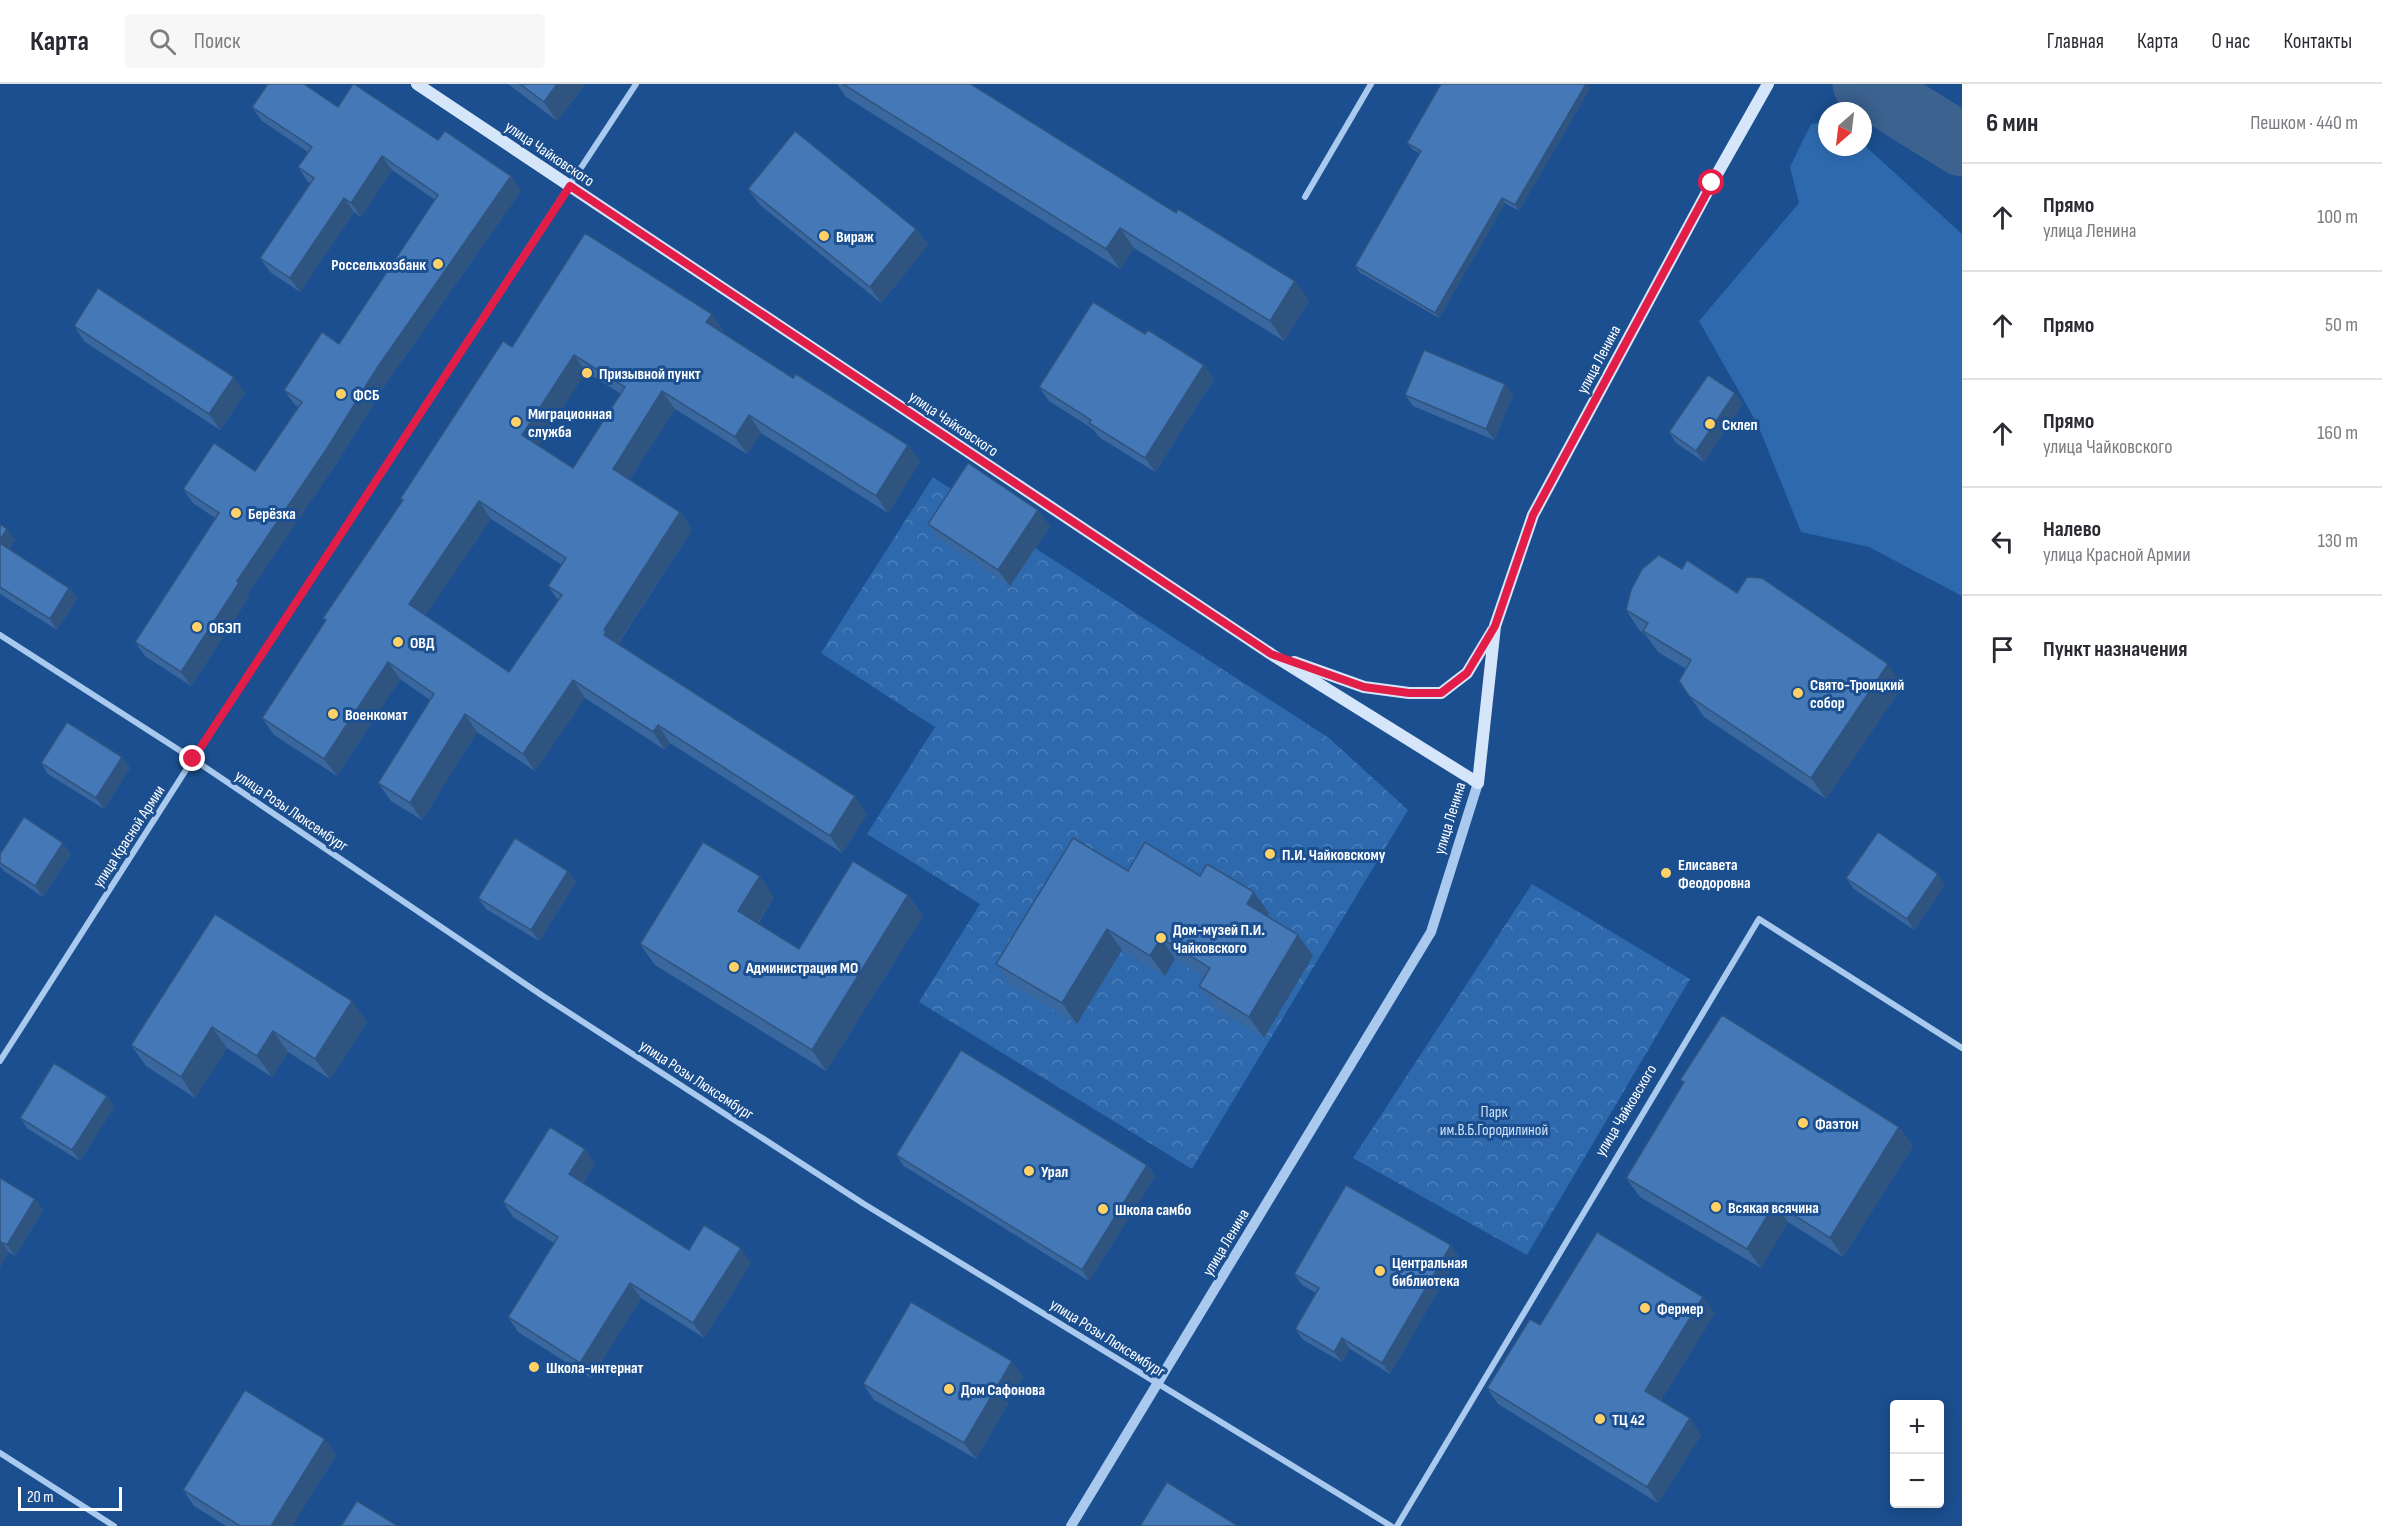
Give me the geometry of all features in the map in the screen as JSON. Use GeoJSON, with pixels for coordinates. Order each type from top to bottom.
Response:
{"type":"FeatureCollection","features":[{"type":"Feature","properties":{"kind":"main road","name":"улица Чайковского"},"geometry":{"type":"LineString","coordinates":[[417,84],[1271,654],[1478,783]]}},
{"type":"Feature","properties":{"kind":"main road","name":"улица Ленина"},"geometry":{"type":"LineString","coordinates":[[1478,783],[1495,626],[1533,515],[1768,84]]}},
{"type":"Feature","properties":{"kind":"main road"},"geometry":{"type":"LineString","coordinates":[[1271,654],[1364,687],[1409,693],[1441,693],[1467,673],[1495,626]]}},
{"type":"Feature","properties":{"kind":"street","name":"улица Красной Армии"},"geometry":{"type":"LineString","coordinates":[[0,1061],[193,759],[636,84]]}},
{"type":"Feature","properties":{"kind":"street"},"geometry":{"type":"LineString","coordinates":[[1305,197],[1371,84]]}},
{"type":"Feature","properties":{"kind":"street","name":"улица Розы Люксембург"},"geometry":{"type":"LineString","coordinates":[[0,635],[193,759],[543,996],[864,1204],[1391,1526]]}},
{"type":"Feature","properties":{"kind":"street","name":"улица Ленина"},"geometry":{"type":"LineString","coordinates":[[1071,1526],[1431,932],[1478,783]]}},
{"type":"Feature","properties":{"kind":"street","name":"улица Чайковского"},"geometry":{"type":"LineString","coordinates":[[1397,1526],[1759,919],[1962,1048]]}},
{"type":"Feature","properties":{"kind":"street"},"geometry":{"type":"LineString","coordinates":[[0,1453],[114,1526]]}},
{"type":"Feature","properties":{"kind":"green space"},"geometry":{"type":"Polygon","coordinates":[[[1818,123],[1818,156],[1872,156],[1872,152],[1962,234],[1962,596],[1869,547],[1801,532],[1758,425],[1699,321],[1799,203],[1790,167],[1811,124],[1818,123]]]}},
{"type":"Feature","properties":{"kind":"green space"},"geometry":{"type":"Polygon","coordinates":[[[933,477],[966,499],[980,479],[1050,526],[1035,548],[1329,738],[1408,810],[1192,1169],[919,1002],[980,904],[867,834],[935,727],[821,653],[933,477]]]}},
{"type":"Feature","properties":{"kind":"green space","name":"Парк им.В.Б.Городилиной"},"geometry":{"type":"Polygon","coordinates":[[[1532,884],[1690,979],[1527,1255],[1353,1158],[1532,884]]]}},
{"type":"Feature","properties":{"kind":"building"},"geometry":{"type":"Polygon","coordinates":[[[268,84],[304,84],[338,107],[354,84],[438,140],[445,131],[511,176],[377,368],[326,450],[237,581],[239,583],[181,672],[135,642],[219,513],[183,489],[214,443],[255,471],[302,402],[284,390],[322,332],[339,344],[438,195],[382,156],[351,203],[344,198],[290,278],[260,258],[314,178],[298,167],[312,147],[252,107],[268,84]]]}},
{"type":"Feature","properties":{"kind":"building"},"geometry":{"type":"Polygon","coordinates":[[[520,84],[557,84],[544,102],[520,84]]]}},
{"type":"Feature","properties":{"kind":"building"},"geometry":{"type":"Polygon","coordinates":[[[843,84],[971,84],[1176,213],[1178,209],[1295,281],[1270,321],[1120,228],[1106,249],[843,84]]]}},
{"type":"Feature","properties":{"kind":"building"},"geometry":{"type":"Polygon","coordinates":[[[1441,84],[1586,84],[1515,205],[1502,198],[1435,313],[1355,266],[1421,151],[1407,143],[1441,84]]]}},
{"type":"Feature","properties":{"kind":"building"},"geometry":{"type":"Polygon","coordinates":[[[795,131],[916,229],[870,287],[748,189],[795,131]]]}},
{"type":"Feature","properties":{"kind":"building"},"geometry":{"type":"Polygon","coordinates":[[[585,233],[712,314],[706,322],[793,378],[796,374],[908,445],[876,496],[749,415],[735,437],[662,391],[613,469],[680,512],[604,630],[606,632],[604,635],[855,796],[830,836],[658,725],[653,732],[573,680],[523,754],[465,714],[410,803],[378,783],[434,694],[388,662],[324,759],[262,718],[326,620],[323,618],[403,500],[400,499],[503,341],[512,347],[585,233]],[[574,355],[522,435],[573,468],[625,387],[574,355]],[[479,501],[409,604],[509,672],[562,595],[548,586],[566,558],[479,501]]]}},
{"type":"Feature","properties":{"kind":"building"},"geometry":{"type":"Polygon","coordinates":[[[98,288],[234,377],[209,414],[74,326],[98,288]]]}},
{"type":"Feature","properties":{"kind":"building"},"geometry":{"type":"Polygon","coordinates":[[[1093,302],[1145,334],[1148,330],[1204,365],[1145,458],[1089,423],[1091,420],[1039,387],[1093,302]]]}},
{"type":"Feature","properties":{"kind":"building"},"geometry":{"type":"Polygon","coordinates":[[[1424,350],[1505,384],[1486,429],[1405,395],[1424,350]]]}},
{"type":"Feature","properties":{"kind":"building"},"geometry":{"type":"Polygon","coordinates":[[[1708,375],[1735,393],[1696,451],[1669,432],[1708,375]]]}},
{"type":"Feature","properties":{"kind":"building"},"geometry":{"type":"Polygon","coordinates":[[[968,463],[1038,510],[998,570],[928,524],[968,463]]]}},
{"type":"Feature","properties":{"kind":"building"},"geometry":{"type":"Polygon","coordinates":[[[0,524],[7,529],[0,540],[0,524]]]}},
{"type":"Feature","properties":{"kind":"building"},"geometry":{"type":"Polygon","coordinates":[[[0,543],[69,588],[50,619],[0,587],[0,543]]]}},
{"type":"Feature","properties":{"kind":"building","name":"Свято-Троицкий собор"},"geometry":{"type":"Polygon","coordinates":[[[1659,555],[1682,569],[1687,560],[1737,593],[1747,577],[1762,578],[1888,664],[1811,778],[1689,696],[1679,681],[1691,660],[1643,631],[1648,623],[1626,610],[1631,590],[1642,569],[1659,555]]]}},
{"type":"Feature","properties":{"kind":"building"},"geometry":{"type":"Polygon","coordinates":[[[67,722],[122,757],[96,798],[41,763],[67,722]]]}},
{"type":"Feature","properties":{"kind":"building"},"geometry":{"type":"Polygon","coordinates":[[[24,817],[63,843],[35,886],[0,863],[0,854],[24,817]]]}},
{"type":"Feature","properties":{"kind":"building"},"geometry":{"type":"Polygon","coordinates":[[[1878,832],[1938,874],[1907,919],[1846,878],[1878,832]]]}},
{"type":"Feature","properties":{"kind":"building"},"geometry":{"type":"Polygon","coordinates":[[[515,838],[568,871],[531,930],[478,898],[515,838]]]}},
{"type":"Feature","properties":{"kind":"building","name":"Дом-музей П.И. Чайковского"},"geometry":{"type":"Polygon","coordinates":[[[1073,838],[1128,871],[1145,842],[1200,876],[1207,864],[1254,892],[1247,904],[1298,935],[1249,1017],[1199,986],[1210,968],[1161,938],[1150,956],[1107,929],[1062,1003],[996,964],[1073,838]]]}},
{"type":"Feature","properties":{"kind":"building","name":"Администрация МО"},"geometry":{"type":"Polygon","coordinates":[[[703,842],[760,876],[738,911],[799,949],[853,861],[908,895],[812,1050],[640,944],[703,842]]]}},
{"type":"Feature","properties":{"kind":"building"},"geometry":{"type":"Polygon","coordinates":[[[215,914],[352,1001],[315,1059],[273,1031],[257,1056],[212,1027],[181,1077],[131,1045],[215,914]]]}},
{"type":"Feature","properties":{"kind":"building"},"geometry":{"type":"Polygon","coordinates":[[[1722,1015],[1899,1127],[1830,1238],[1775,1203],[1747,1249],[1626,1178],[1684,1082],[1680,1080],[1722,1015]]]}},
{"type":"Feature","properties":{"kind":"building","name":"Урал"},"geometry":{"type":"Polygon","coordinates":[[[961,1050],[1147,1165],[1082,1270],[896,1155],[961,1050]]]}},
{"type":"Feature","properties":{"kind":"building"},"geometry":{"type":"Polygon","coordinates":[[[54,1063],[107,1096],[72,1150],[20,1118],[54,1063]]]}},
{"type":"Feature","properties":{"kind":"building"},"geometry":{"type":"Polygon","coordinates":[[[550,1127],[585,1149],[569,1174],[689,1250],[704,1225],[741,1248],[693,1323],[630,1283],[580,1363],[508,1317],[558,1237],[503,1202],[550,1127]]]}},
{"type":"Feature","properties":{"kind":"building"},"geometry":{"type":"Polygon","coordinates":[[[0,1178],[35,1199],[7,1245],[0,1243],[0,1178]]]}},
{"type":"Feature","properties":{"kind":"building","name":"Центральная библиотека"},"geometry":{"type":"Polygon","coordinates":[[[1346,1185],[1451,1245],[1382,1363],[1342,1338],[1334,1352],[1295,1329],[1319,1288],[1294,1274],[1346,1185]]]}},
{"type":"Feature","properties":{"kind":"building"},"geometry":{"type":"Polygon","coordinates":[[[1597,1232],[1703,1297],[1645,1391],[1690,1418],[1647,1487],[1487,1388],[1530,1319],[1540,1325],[1597,1232]]]}},
{"type":"Feature","properties":{"kind":"building","name":"Дом Сафонова"},"geometry":{"type":"Polygon","coordinates":[[[911,1302],[1012,1361],[964,1443],[863,1384],[911,1302]]]}},
{"type":"Feature","properties":{"kind":"building"},"geometry":{"type":"Polygon","coordinates":[[[245,1390],[325,1439],[271,1526],[240,1526],[183,1490],[245,1390]]]}},
{"type":"Feature","properties":{"kind":"building"},"geometry":{"type":"Polygon","coordinates":[[[1167,1482],[1238,1526],[1140,1526],[1167,1482]]]}},
{"type":"Feature","properties":{"kind":"building"},"geometry":{"type":"Polygon","coordinates":[[[357,1501],[398,1526],[341,1526],[357,1501]]]}},
{"type":"Feature","properties":{"kind":"waterway"},"geometry":{"type":"LineString","coordinates":[[1864,84],[1962,145]]}},
{"type":"Feature","properties":{"kind":"place","name":"Вираж"},"geometry":{"type":"Point","coordinates":[824,236]}},
{"type":"Feature","properties":{"kind":"place","name":"Россельхозбанк"},"geometry":{"type":"Point","coordinates":[438,264]}},
{"type":"Feature","properties":{"kind":"place","name":"Призывной пункт"},"geometry":{"type":"Point","coordinates":[587,373]}},
{"type":"Feature","properties":{"kind":"place","name":"ФСБ"},"geometry":{"type":"Point","coordinates":[341,394]}},
{"type":"Feature","properties":{"kind":"place","name":"Миграционная служба"},"geometry":{"type":"Point","coordinates":[516,422]}},
{"type":"Feature","properties":{"kind":"place","name":"Склеп"},"geometry":{"type":"Point","coordinates":[1710,424]}},
{"type":"Feature","properties":{"kind":"place","name":"Берёзка"},"geometry":{"type":"Point","coordinates":[236,513]}},
{"type":"Feature","properties":{"kind":"place","name":"ОБЭП"},"geometry":{"type":"Point","coordinates":[197,627]}},
{"type":"Feature","properties":{"kind":"place","name":"ОВД"},"geometry":{"type":"Point","coordinates":[398,642]}},
{"type":"Feature","properties":{"kind":"place","name":"Свято-Троицкий собор"},"geometry":{"type":"Point","coordinates":[1798,693]}},
{"type":"Feature","properties":{"kind":"place","name":"Военкомат"},"geometry":{"type":"Point","coordinates":[333,714]}},
{"type":"Feature","properties":{"kind":"place","name":"П.И. Чайковскому"},"geometry":{"type":"Point","coordinates":[1270,854]}},
{"type":"Feature","properties":{"kind":"place","name":"Елисавета Феодоровна"},"geometry":{"type":"Point","coordinates":[1666,873]}},
{"type":"Feature","properties":{"kind":"place","name":"Дом-музей П.И. Чайковского"},"geometry":{"type":"Point","coordinates":[1161,938]}},
{"type":"Feature","properties":{"kind":"place","name":"Администрация МО"},"geometry":{"type":"Point","coordinates":[734,967]}},
{"type":"Feature","properties":{"kind":"place","name":"Фаэтон"},"geometry":{"type":"Point","coordinates":[1803,1123]}},
{"type":"Feature","properties":{"kind":"place","name":"Урал"},"geometry":{"type":"Point","coordinates":[1029,1171]}},
{"type":"Feature","properties":{"kind":"place","name":"Всякая всячина"},"geometry":{"type":"Point","coordinates":[1716,1207]}},
{"type":"Feature","properties":{"kind":"place","name":"Школа самбо"},"geometry":{"type":"Point","coordinates":[1103,1209]}},
{"type":"Feature","properties":{"kind":"place","name":"Центральная библиотека"},"geometry":{"type":"Point","coordinates":[1380,1271]}},
{"type":"Feature","properties":{"kind":"place","name":"Фермер"},"geometry":{"type":"Point","coordinates":[1645,1308]}},
{"type":"Feature","properties":{"kind":"place","name":"Школа-интернат"},"geometry":{"type":"Point","coordinates":[534,1367]}},
{"type":"Feature","properties":{"kind":"place","name":"Дом Сафонова"},"geometry":{"type":"Point","coordinates":[949,1389]}},
{"type":"Feature","properties":{"kind":"place","name":"ТЦ 42"},"geometry":{"type":"Point","coordinates":[1600,1419]}},
{"type":"Feature","properties":{"kind":"route"},"geometry":{"type":"LineString","coordinates":[[193,759],[570,186],[1271,654],[1364,687],[1409,693],[1441,693],[1467,673],[1495,626],[1533,515],[1712,183]]}}]}
